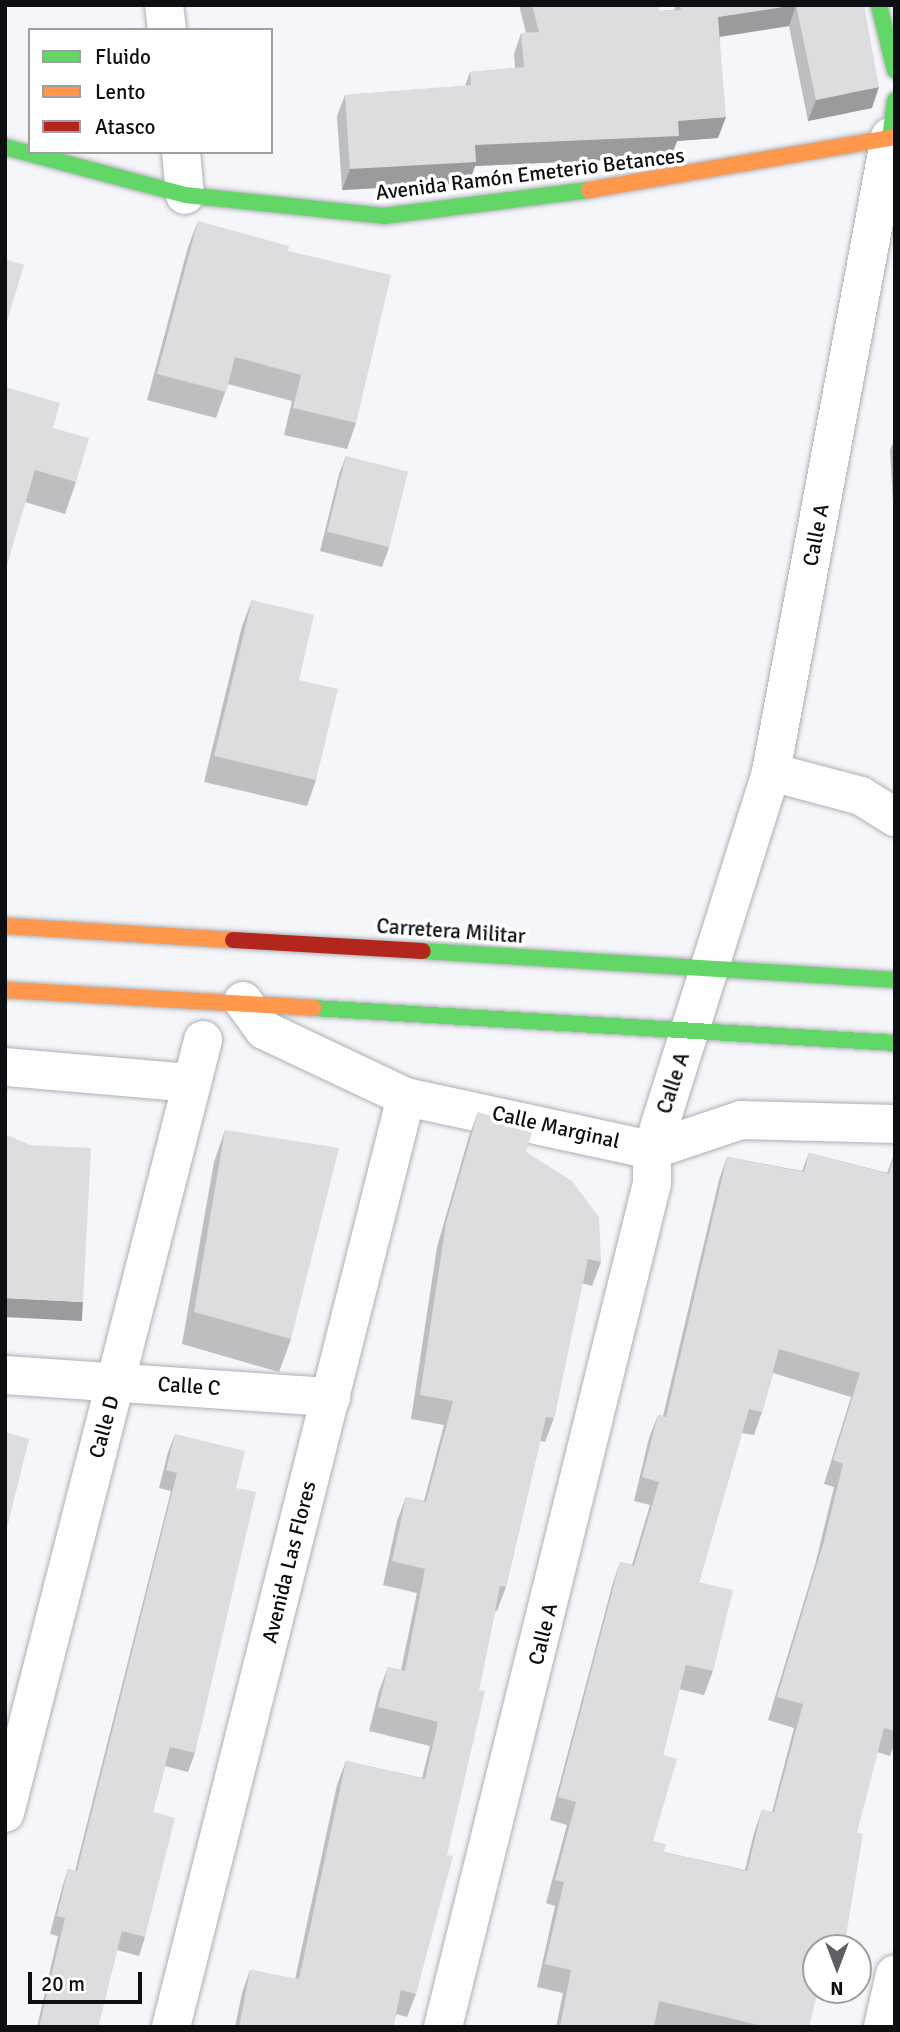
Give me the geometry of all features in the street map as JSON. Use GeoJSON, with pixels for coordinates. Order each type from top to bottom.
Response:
{"type":"FeatureCollection","features":[{"type":"Feature","properties":{"kind":"main road"},"geometry":{"type":"LineString","coordinates":[[878,5],[895,70]]}},
{"type":"Feature","properties":{"kind":"main road"},"geometry":{"type":"LineString","coordinates":[[892,137],[895,100]]}},
{"type":"Feature","properties":{"kind":"main road","name":"Avenida Ramón Emeterio Betances"},"geometry":{"type":"LineString","coordinates":[[31,154],[185,195],[384,216],[690,177],[892,137]]}},
{"type":"Feature","properties":{"kind":"main road","name":"Avenida Ramón Emeterio Betances"},"geometry":{"type":"LineString","coordinates":[[5,147],[28,153]]}},
{"type":"Feature","properties":{"kind":"main road","name":"Carretera Militar"},"geometry":{"type":"LineString","coordinates":[[5,926],[895,980]]}},
{"type":"Feature","properties":{"kind":"main road"},"geometry":{"type":"LineString","coordinates":[[5,990],[243,1001],[690,1032],[895,1043]]}},
{"type":"Feature","properties":{"kind":"street"},"geometry":{"type":"LineString","coordinates":[[164,5],[167,28]]}},
{"type":"Feature","properties":{"kind":"street","name":"Calle A"},"geometry":{"type":"LineString","coordinates":[[443,2027],[649,1196],[652,1150],[771,772],[892,137]]}},
{"type":"Feature","properties":{"kind":"street"},"geometry":{"type":"LineString","coordinates":[[181,154],[185,195]]}},
{"type":"Feature","properties":{"kind":"street"},"geometry":{"type":"LineString","coordinates":[[771,772],[861,796],[895,817]]}},
{"type":"Feature","properties":{"kind":"street","name":"Calle Marginal"},"geometry":{"type":"LineString","coordinates":[[243,1001],[264,1030],[406,1097],[652,1150]]}},
{"type":"Feature","properties":{"kind":"street","name":"Calle D"},"geometry":{"type":"LineString","coordinates":[[5,1813],[203,1040]]}},
{"type":"Feature","properties":{"kind":"street"},"geometry":{"type":"LineString","coordinates":[[5,1067],[191,1083]]}},
{"type":"Feature","properties":{"kind":"street","name":"Avenida Las Flores"},"geometry":{"type":"LineString","coordinates":[[171,2027],[406,1097]]}},
{"type":"Feature","properties":{"kind":"street"},"geometry":{"type":"LineString","coordinates":[[652,1150],[741,1120],[895,1124]]}},
{"type":"Feature","properties":{"kind":"street","name":"Calle C"},"geometry":{"type":"LineString","coordinates":[[5,1374],[331,1397]]}},
{"type":"Feature","properties":{"kind":"street"},"geometry":{"type":"LineString","coordinates":[[883,2027],[895,1974]]}},
{"type":"Feature","properties":{"kind":"building"},"geometry":{"type":"Polygon","coordinates":[[[532,5],[658,5],[659,11],[681,10],[680,5],[796,5],[718,17],[726,117],[678,121],[679,136],[475,145],[476,162],[350,169],[345,95],[471,85],[470,72],[524,67],[521,33],[539,32],[532,5]]]}},
{"type":"Feature","properties":{"kind":"building"},"geometry":{"type":"Polygon","coordinates":[[[796,5],[864,5],[879,87],[816,100],[796,5]]]}},
{"type":"Feature","properties":{"kind":"building"},"geometry":{"type":"Polygon","coordinates":[[[198,221],[289,246],[288,251],[391,275],[356,423],[293,408],[301,375],[235,357],[226,392],[157,374],[198,221]]]}},
{"type":"Feature","properties":{"kind":"building"},"geometry":{"type":"Polygon","coordinates":[[[5,259],[24,265],[5,328],[5,259]]]}},
{"type":"Feature","properties":{"kind":"building"},"geometry":{"type":"Polygon","coordinates":[[[5,387],[60,403],[53,428],[89,438],[76,482],[35,470],[5,572],[5,387]]]}},
{"type":"Feature","properties":{"kind":"building"},"geometry":{"type":"Polygon","coordinates":[[[346,456],[408,471],[389,547],[327,532],[346,456]]]}},
{"type":"Feature","properties":{"kind":"building"},"geometry":{"type":"Polygon","coordinates":[[[252,600],[314,615],[299,680],[338,689],[316,780],[214,756],[252,600]]]}},
{"type":"Feature","properties":{"kind":"building"},"geometry":{"type":"Polygon","coordinates":[[[478,1112],[533,1129],[526,1152],[572,1181],[599,1217],[601,1262],[588,1259],[554,1418],[546,1417],[506,1587],[500,1586],[479,1690],[485,1691],[447,1855],[453,1856],[416,1994],[401,1990],[393,2027],[239,2027],[250,1970],[299,1979],[346,1761],[425,1779],[438,1722],[378,1707],[388,1667],[405,1671],[425,1569],[392,1561],[406,1497],[426,1502],[453,1401],[420,1395],[446,1223],[478,1112]]]}},
{"type":"Feature","properties":{"kind":"building"},"geometry":{"type":"Polygon","coordinates":[[[5,1116],[7,1135],[30,1145],[91,1148],[83,1302],[5,1298],[5,1116]]]}},
{"type":"Feature","properties":{"kind":"building"},"geometry":{"type":"Polygon","coordinates":[[[225,1130],[339,1148],[291,1339],[194,1312],[225,1130]]]}},
{"type":"Feature","properties":{"kind":"building"},"geometry":{"type":"Polygon","coordinates":[[[809,1153],[889,1174],[895,1153],[895,1731],[884,1728],[857,1833],[863,1834],[846,1934],[802,1934],[802,2004],[815,2004],[809,2027],[767,2027],[659,2001],[654,2027],[560,2027],[571,1970],[545,1964],[564,1882],[555,1880],[576,1802],[558,1797],[620,1562],[634,1566],[659,1482],[642,1477],[658,1415],[666,1417],[727,1157],[804,1172],[809,1153]],[[779,1349],[762,1412],[749,1409],[699,1582],[733,1590],[713,1671],[686,1665],[663,1755],[677,1759],[653,1841],[666,1844],[664,1852],[747,1871],[762,1810],[774,1812],[803,1704],[777,1697],[824,1541],[843,1464],[833,1460],[860,1373],[779,1349]]]}},
{"type":"Feature","properties":{"kind":"building"},"geometry":{"type":"Polygon","coordinates":[[[5,1432],[29,1439],[5,1536],[5,1432]]]}},
{"type":"Feature","properties":{"kind":"building"},"geometry":{"type":"Polygon","coordinates":[[[175,1434],[245,1451],[236,1488],[256,1492],[195,1753],[170,1747],[153,1812],[175,1818],[145,1937],[122,1931],[98,2027],[39,2027],[65,1918],[57,1916],[68,1869],[77,1871],[177,1473],[166,1470],[175,1434]]]}},
{"type":"Feature","properties":{"kind":"traffic: fast"},"geometry":{"type":"LineString","coordinates":[[879,5],[895,70]]}},
{"type":"Feature","properties":{"kind":"traffic: fast"},"geometry":{"type":"LineString","coordinates":[[890,137],[895,100]]}},
{"type":"Feature","properties":{"kind":"traffic: fast"},"geometry":{"type":"LineString","coordinates":[[5,147],[28,153]]}},
{"type":"Feature","properties":{"kind":"traffic: fast"},"geometry":{"type":"LineString","coordinates":[[31,154],[185,195],[384,216],[589,190]]}},
{"type":"Feature","properties":{"kind":"traffic: fast"},"geometry":{"type":"LineString","coordinates":[[423,951],[895,980]]}},
{"type":"Feature","properties":{"kind":"traffic: fast"},"geometry":{"type":"LineString","coordinates":[[313,1008],[895,1043]]}},
{"type":"Feature","properties":{"kind":"traffic: slow"},"geometry":{"type":"LineString","coordinates":[[589,190],[895,137]]}},
{"type":"Feature","properties":{"kind":"traffic: slow"},"geometry":{"type":"LineString","coordinates":[[5,926],[233,940]]}},
{"type":"Feature","properties":{"kind":"traffic: slow"},"geometry":{"type":"LineString","coordinates":[[5,990],[313,1008]]}},
{"type":"Feature","properties":{"kind":"traffic: jam"},"geometry":{"type":"LineString","coordinates":[[233,940],[423,951]]}}]}
